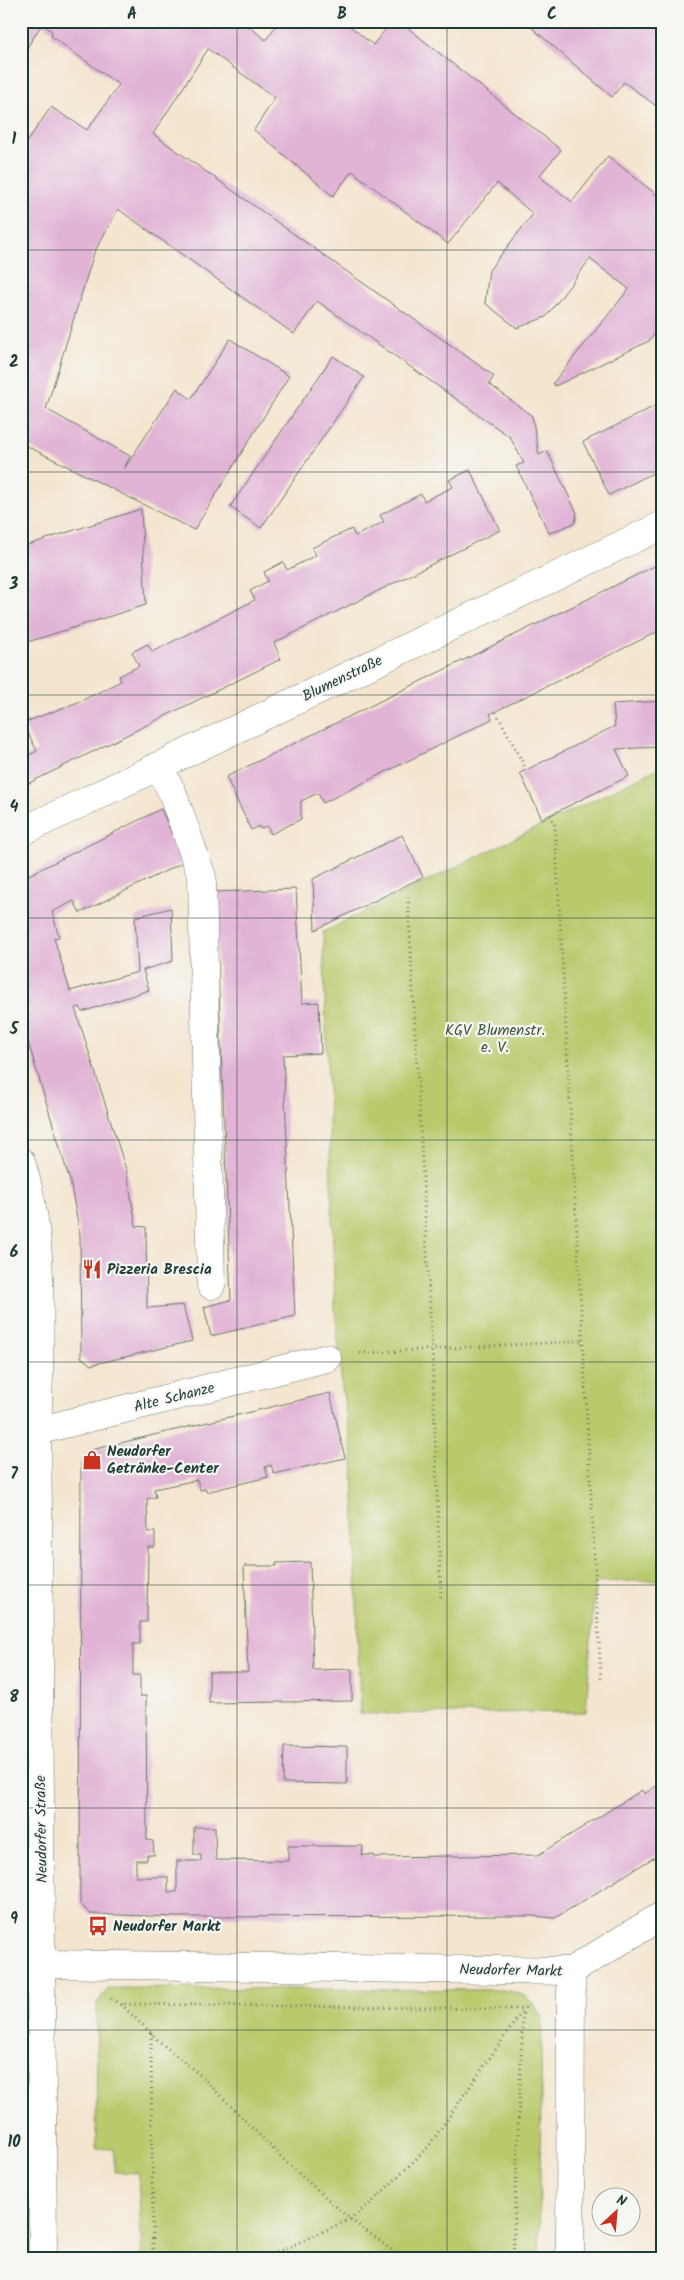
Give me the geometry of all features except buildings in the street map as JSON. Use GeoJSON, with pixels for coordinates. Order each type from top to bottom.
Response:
{"type":"FeatureCollection","features":[{"type":"Feature","properties":{"kind":"street","name":"Blumenstraße"},"geometry":{"type":"LineString","coordinates":[[21,832],[663,525]]}},
{"type":"Feature","properties":{"kind":"street"},"geometry":{"type":"LineString","coordinates":[[158,766],[172,792],[202,877],[211,1285]]}},
{"type":"Feature","properties":{"kind":"street","name":"Neudorfer Straße"},"geometry":{"type":"LineString","coordinates":[[21,1162],[29,1187],[38,1241],[40,1303],[29,1433],[43,1964],[43,2259]]}},
{"type":"Feature","properties":{"kind":"street","name":"Alte Schanze"},"geometry":{"type":"LineString","coordinates":[[29,1433],[327,1358]]}},
{"type":"Feature","properties":{"kind":"street"},"geometry":{"type":"LineString","coordinates":[[571,1971],[663,1915]]}},
{"type":"Feature","properties":{"kind":"street","name":"Neudorfer Markt"},"geometry":{"type":"LineString","coordinates":[[43,1964],[571,1971],[570,2259]]}},
{"type":"Feature","properties":{"kind":"path"},"geometry":{"type":"LineString","coordinates":[[496,712],[526,769]]}},
{"type":"Feature","properties":{"kind":"path"},"geometry":{"type":"LineString","coordinates":[[550,814],[555,826],[581,1341],[601,1680]]}},
{"type":"Feature","properties":{"kind":"path"},"geometry":{"type":"LineString","coordinates":[[408,897],[432,1349],[441,1602]]}},
{"type":"Feature","properties":{"kind":"path"},"geometry":{"type":"LineString","coordinates":[[327,1358],[339,1354],[581,1341]]}},
{"type":"Feature","properties":{"kind":"path"},"geometry":{"type":"LineString","coordinates":[[120,2004],[200,2075],[286,2162],[350,2219],[404,2259]]}},
{"type":"Feature","properties":{"kind":"path"},"geometry":{"type":"LineString","coordinates":[[263,2259],[350,2219],[372,2202],[428,2147],[523,2010],[513,2259]]}},
{"type":"Feature","properties":{"kind":"path"},"geometry":{"type":"LineString","coordinates":[[151,2033],[152,2259]]}},
{"type":"Feature","properties":{"kind":"green space","name":"KGV Blumenstr. e. V."},"geometry":{"type":"Polygon","coordinates":[[[663,766],[663,1580],[595,1582],[586,1712],[360,1714],[353,1457],[342,1387],[335,1307],[323,932],[663,766]]]}},
{"type":"Feature","properties":{"kind":"green space"},"geometry":{"type":"Polygon","coordinates":[[[109,1988],[503,1990],[517,1993],[527,1998],[542,2017],[539,2259],[142,2259],[138,2173],[114,2172],[114,2149],[96,2148],[97,2003],[109,1988]]]}},
{"type":"Feature","properties":{"kind":"place","name":"Pizzeria Brescia"},"geometry":{"type":"Point","coordinates":[92,1269]}},
{"type":"Feature","properties":{"kind":"place","name":"Neudorfer Getränke-Center"},"geometry":{"type":"Point","coordinates":[92,1460]}},
{"type":"Feature","properties":{"kind":"place","name":"Neudorfer Markt"},"geometry":{"type":"Point","coordinates":[98,1926]}}]}
